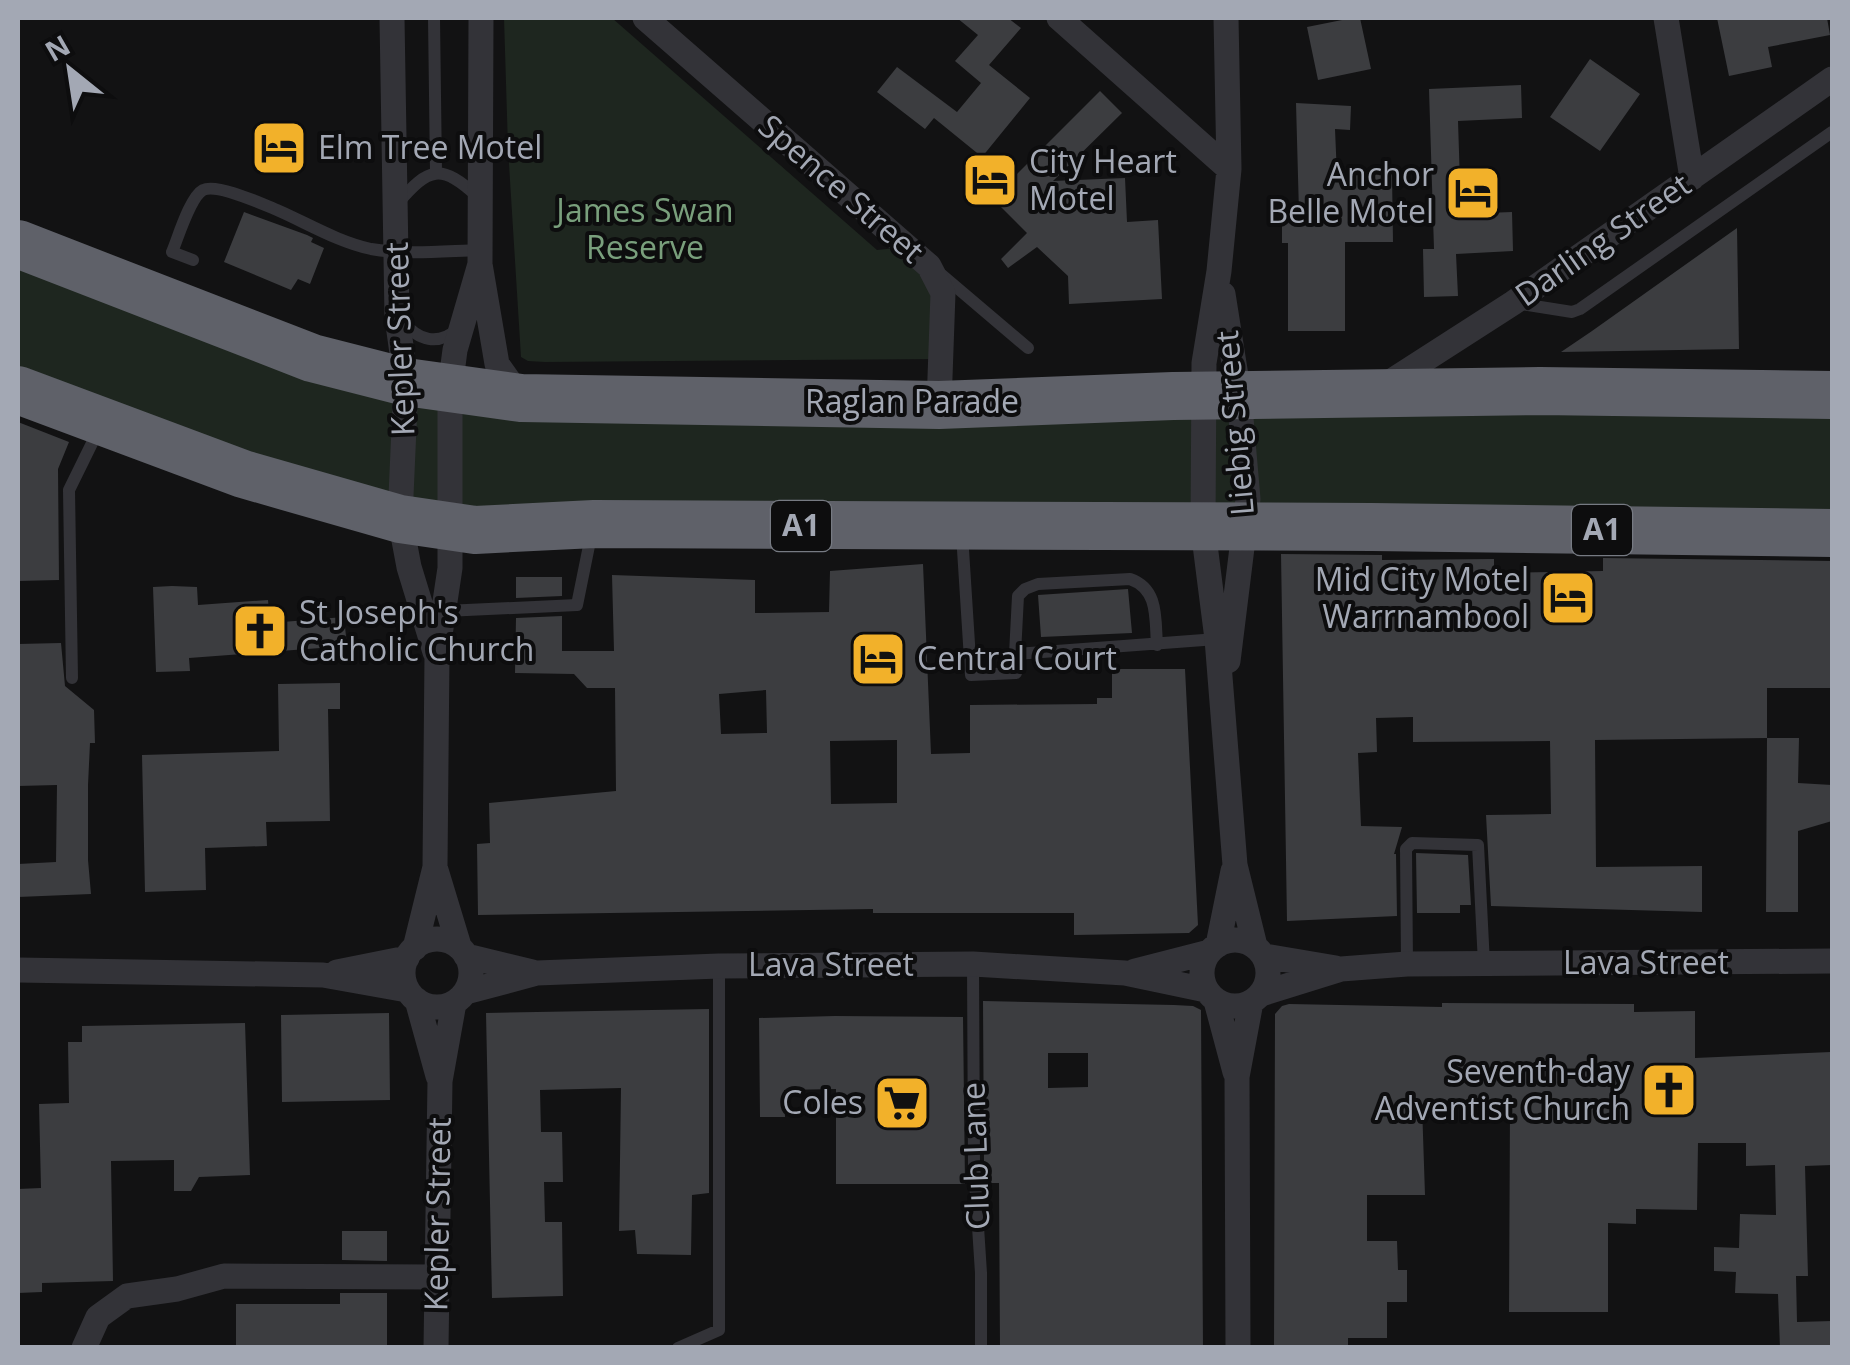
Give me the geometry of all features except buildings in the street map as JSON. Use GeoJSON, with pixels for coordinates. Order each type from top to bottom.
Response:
{"type":"FeatureCollection","features":[{"type":"Feature","properties":{"kind":"highway","name":"Raglan Parade"},"geometry":{"type":"LineString","coordinates":[[18,244],[312,358],[428,385],[521,398],[938,405],[1540,391],[1832,395]]}},
{"type":"Feature","properties":{"kind":"highway","name":"A1"},"geometry":{"type":"LineString","coordinates":[[18,390],[243,474],[400,520],[450,529],[594,524],[1832,533]]}},
{"type":"Feature","properties":{"kind":"street","name":"Kepler Street"},"geometry":{"type":"LineString","coordinates":[[392,18],[397,310],[428,385],[450,529],[445,611],[436,655],[435,867],[411,953]]}},
{"type":"Feature","properties":{"kind":"street","name":"Kepler Street"},"geometry":{"type":"LineString","coordinates":[[480,18],[480,257],[497,364],[521,398]]}},
{"type":"Feature","properties":{"kind":"street","name":"Spence Street"},"geometry":{"type":"LineString","coordinates":[[645,18],[918,255],[939,282],[943,293],[938,405]]}},
{"type":"Feature","properties":{"kind":"street"},"geometry":{"type":"LineString","coordinates":[[1059,18],[1229,169]]}},
{"type":"Feature","properties":{"kind":"street","name":"Liebig Street"},"geometry":{"type":"LineString","coordinates":[[1226,18],[1229,169],[1219,271],[1204,363],[1220,396],[1248,499],[1224,528],[1217,640],[1235,865],[1259,951]]}},
{"type":"Feature","properties":{"kind":"street"},"geometry":{"type":"LineString","coordinates":[[1666,18],[1692,178]]}},
{"type":"Feature","properties":{"kind":"street","name":"Darling Street"},"geometry":{"type":"LineString","coordinates":[[1369,393],[1406,374],[1512,303],[1832,79]]}},
{"type":"Feature","properties":{"kind":"street","name":"Kepler Street"},"geometry":{"type":"LineString","coordinates":[[436,655],[409,567],[400,520],[428,385],[454,350],[480,257]]}},
{"type":"Feature","properties":{"kind":"street","name":"Liebig Street"},"geometry":{"type":"LineString","coordinates":[[1219,271],[1224,528],[1222,695]]}},
{"type":"Feature","properties":{"kind":"street","name":"Liebig Street"},"geometry":{"type":"LineString","coordinates":[[1214,948],[1235,865]]}},
{"type":"Feature","properties":{"kind":"street","name":"Kepler Street"},"geometry":{"type":"LineString","coordinates":[[435,867],[462,951]]}},
{"type":"Feature","properties":{"kind":"street"},"geometry":{"type":"LineString","coordinates":[[18,970],[322,975],[412,995],[440,1008],[460,997],[472,972],[462,951],[435,939],[411,953],[322,975]]}},
{"type":"Feature","properties":{"kind":"street"},"geometry":{"type":"LineString","coordinates":[[1237,1077],[1202,970],[1214,948],[1236,940],[1259,951],[1268,976],[1256,998],[1237,1077],[1238,1348]]}},
{"type":"Feature","properties":{"kind":"street","name":"Lava Street"},"geometry":{"type":"LineString","coordinates":[[1125,973],[1214,948]]}},
{"type":"Feature","properties":{"kind":"street","name":"Lava Street"},"geometry":{"type":"LineString","coordinates":[[462,951],[536,974]]}},
{"type":"Feature","properties":{"kind":"street","name":"Lava Street"},"geometry":{"type":"LineString","coordinates":[[1259,951],[1341,969]]}},
{"type":"Feature","properties":{"kind":"street"},"geometry":{"type":"LineString","coordinates":[[411,953],[403,971],[412,995]]}},
{"type":"Feature","properties":{"kind":"street","name":"Lava Street"},"geometry":{"type":"LineString","coordinates":[[1256,998],[1341,969],[1407,964],[1832,962]]}},
{"type":"Feature","properties":{"kind":"street","name":"Lava Street"},"geometry":{"type":"LineString","coordinates":[[460,997],[536,974],[718,966],[973,964],[1125,973],[1211,995]]}},
{"type":"Feature","properties":{"kind":"street","name":"Kepler Street"},"geometry":{"type":"LineString","coordinates":[[412,995],[440,1080]]}},
{"type":"Feature","properties":{"kind":"street"},"geometry":{"type":"LineString","coordinates":[[1211,995],[1234,1007],[1256,998]]}},
{"type":"Feature","properties":{"kind":"street","name":"Kepler Street"},"geometry":{"type":"LineString","coordinates":[[436,1348],[440,1080],[460,997]]}},
{"type":"Feature","properties":{"kind":"street"},"geometry":{"type":"LineString","coordinates":[[84,1348],[98,1317],[126,1296],[176,1289],[224,1276],[437,1277]]}},
{"type":"Feature","properties":{"kind":"lane"},"geometry":{"type":"LineString","coordinates":[[434,18],[436,172]]}},
{"type":"Feature","properties":{"kind":"lane"},"geometry":{"type":"LineString","coordinates":[[1512,303],[1572,312],[1580,309],[1832,132]]}},
{"type":"Feature","properties":{"kind":"lane"},"geometry":{"type":"LineString","coordinates":[[396,205],[419,180],[436,172],[456,179],[480,200]]}},
{"type":"Feature","properties":{"kind":"lane"},"geometry":{"type":"LineString","coordinates":[[193,260],[172,252],[194,198],[205,189],[214,188],[368,248],[480,257]]}},
{"type":"Feature","properties":{"kind":"lane"},"geometry":{"type":"LineString","coordinates":[[918,255],[1028,348]]}},
{"type":"Feature","properties":{"kind":"lane"},"geometry":{"type":"LineString","coordinates":[[397,310],[412,331],[430,340],[451,335],[463,324]]}},
{"type":"Feature","properties":{"kind":"lane"},"geometry":{"type":"LineString","coordinates":[[72,678],[69,490],[102,422]]}},
{"type":"Feature","properties":{"kind":"lane"},"geometry":{"type":"LineString","coordinates":[[445,611],[578,605],[594,524]]}},
{"type":"Feature","properties":{"kind":"lane"},"geometry":{"type":"LineString","coordinates":[[961,527],[970,674],[1016,673],[1018,596],[1038,584],[1130,578],[1140,582],[1150,592],[1157,645]]}},
{"type":"Feature","properties":{"kind":"lane"},"geometry":{"type":"LineString","coordinates":[[1015,654],[1217,640]]}},
{"type":"Feature","properties":{"kind":"lane"},"geometry":{"type":"LineString","coordinates":[[1407,964],[1406,849],[1412,844],[1428,843],[1478,844],[1484,964]]}},
{"type":"Feature","properties":{"kind":"lane","name":"Club Lane"},"geometry":{"type":"LineString","coordinates":[[973,964],[974,1165],[981,1348]]}},
{"type":"Feature","properties":{"kind":"lane"},"geometry":{"type":"LineString","coordinates":[[678,1348],[719,1330],[718,966]]}},
{"type":"Feature","properties":{"kind":"green space","name":"James Swan Reserve"},"geometry":{"type":"Polygon","coordinates":[[[504,18],[612,18],[877,250],[896,248],[929,266],[938,359],[545,362],[521,357],[504,18]]]}},
{"type":"Feature","properties":{"kind":"green space"},"geometry":{"type":"Polygon","coordinates":[[[18,244],[406,382],[1832,395],[1832,533],[465,530],[18,390],[18,244]]]}},
{"type":"Feature","properties":{"kind":"place","name":"Elm Tree Motel"},"geometry":{"type":"Point","coordinates":[279,148]}},
{"type":"Feature","properties":{"kind":"place","name":"City Heart Motel"},"geometry":{"type":"Point","coordinates":[990,180]}},
{"type":"Feature","properties":{"kind":"place","name":"Anchor Belle Motel"},"geometry":{"type":"Point","coordinates":[1473,193]}},
{"type":"Feature","properties":{"kind":"place","name":"Mid City Motel Warrnambool"},"geometry":{"type":"Point","coordinates":[1568,598]}},
{"type":"Feature","properties":{"kind":"place","name":"St Joseph's Catholic Church"},"geometry":{"type":"Point","coordinates":[260,631]}},
{"type":"Feature","properties":{"kind":"place","name":"Central Court"},"geometry":{"type":"Point","coordinates":[878,659]}},
{"type":"Feature","properties":{"kind":"place","name":"Seventh-day Adventist Church"},"geometry":{"type":"Point","coordinates":[1669,1090]}},
{"type":"Feature","properties":{"kind":"place","name":"Coles"},"geometry":{"type":"Point","coordinates":[902,1103]}}]}
